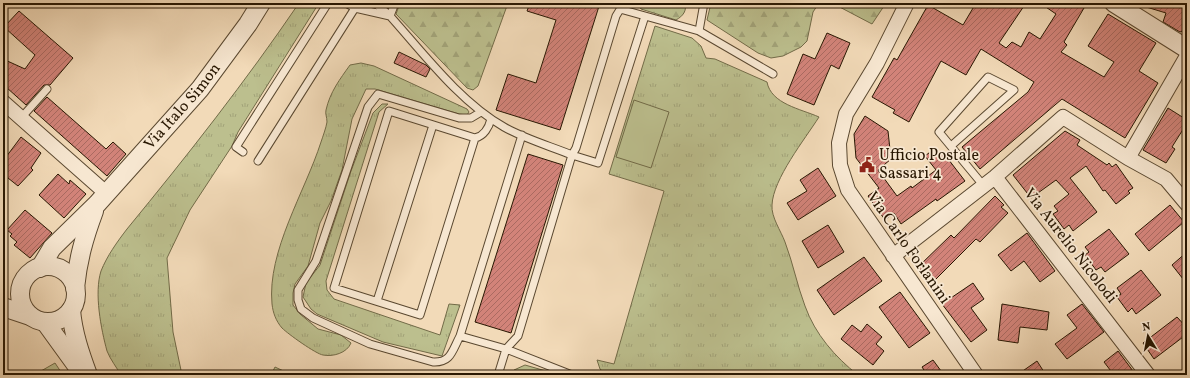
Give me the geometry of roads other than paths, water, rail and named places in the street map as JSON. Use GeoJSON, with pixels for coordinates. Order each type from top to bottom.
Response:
{"type":"FeatureCollection","features":[{"type":"Feature","properties":{"kind":"street","name":"Via Italo Simon"},"geometry":{"type":"LineString","coordinates":[[40,268],[52,248],[101,199],[200,89],[248,24],[261,3]]}},
{"type":"Feature","properties":{"kind":"street","name":"Via Carlo Forlanini"},"geometry":{"type":"LineString","coordinates":[[907,3],[877,63],[846,114],[839,143],[840,165],[848,190],[976,375]]}},
{"type":"Feature","properties":{"kind":"street"},"geometry":{"type":"LineString","coordinates":[[1114,3],[1187,49]]}},
{"type":"Feature","properties":{"kind":"street"},"geometry":{"type":"LineString","coordinates":[[1128,158],[1187,56]]}},
{"type":"Feature","properties":{"kind":"street"},"geometry":{"type":"LineString","coordinates":[[3,102],[22,118],[101,199]]}},
{"type":"Feature","properties":{"kind":"street"},"geometry":{"type":"LineString","coordinates":[[893,256],[995,177],[1063,117],[1128,158],[1166,179],[1187,204]]}},
{"type":"Feature","properties":{"kind":"street","name":"Via Aurelio Nicolodi"},"geometry":{"type":"LineString","coordinates":[[995,177],[1148,375]]}},
{"type":"Feature","properties":{"kind":"street","name":"Via Italo Simon"},"geometry":{"type":"LineString","coordinates":[[75,288],[77,262],[82,244],[101,199]]}},
{"type":"Feature","properties":{"kind":"street"},"geometry":{"type":"LineString","coordinates":[[3,307],[38,319],[60,320],[71,310],[74,303],[75,288],[66,273],[58,268],[40,268],[26,277],[12,294],[21,301],[24,309],[38,319],[83,375]]}},
{"type":"Feature","properties":{"kind":"street"},"geometry":{"type":"LineString","coordinates":[[71,310],[76,341],[88,375]]}},
{"type":"Feature","properties":{"kind":"lane"},"geometry":{"type":"LineString","coordinates":[[243,152],[236,147],[328,3]]}},
{"type":"Feature","properties":{"kind":"lane"},"geometry":{"type":"LineString","coordinates":[[346,3],[355,8],[390,16]]}},
{"type":"Feature","properties":{"kind":"lane"},"geometry":{"type":"LineString","coordinates":[[375,3],[390,16],[461,94],[481,112],[505,128],[572,155],[598,163],[645,16]]}},
{"type":"Feature","properties":{"kind":"lane"},"geometry":{"type":"LineString","coordinates":[[390,16],[395,3]]}},
{"type":"Feature","properties":{"kind":"lane"},"geometry":{"type":"LineString","coordinates":[[699,31],[704,3]]}},
{"type":"Feature","properties":{"kind":"lane"},"geometry":{"type":"LineString","coordinates":[[498,375],[506,349],[518,336],[572,155],[576,148],[616,16],[622,6],[645,16],[699,31],[773,74]]}},
{"type":"Feature","properties":{"kind":"lane"},"geometry":{"type":"LineString","coordinates":[[258,161],[355,8]]}},
{"type":"Feature","properties":{"kind":"lane"},"geometry":{"type":"LineString","coordinates":[[951,146],[1014,90],[988,78],[939,132],[984,185]]}},
{"type":"Feature","properties":{"kind":"lane"},"geometry":{"type":"LineString","coordinates":[[22,118],[47,88]]}},
{"type":"Feature","properties":{"kind":"lane"},"geometry":{"type":"LineString","coordinates":[[481,112],[472,118],[459,118],[378,94],[368,107],[316,261],[298,290],[298,300],[301,309],[313,318],[377,346],[432,362],[442,362],[447,360],[460,336],[522,135]]}},
{"type":"Feature","properties":{"kind":"lane"},"geometry":{"type":"LineString","coordinates":[[475,138],[420,315],[334,288],[389,111],[475,138],[478,138],[489,128],[492,119]]}},
{"type":"Feature","properties":{"kind":"lane"},"geometry":{"type":"LineString","coordinates":[[377,301],[433,125]]}},
{"type":"Feature","properties":{"kind":"lane"},"geometry":{"type":"LineString","coordinates":[[460,336],[506,349],[572,375]]}},
{"type":"Feature","properties":{"kind":"place","name":"Ufficio Postale Sassari 4"},"geometry":{"type":"Point","coordinates":[867,165]}}]}
